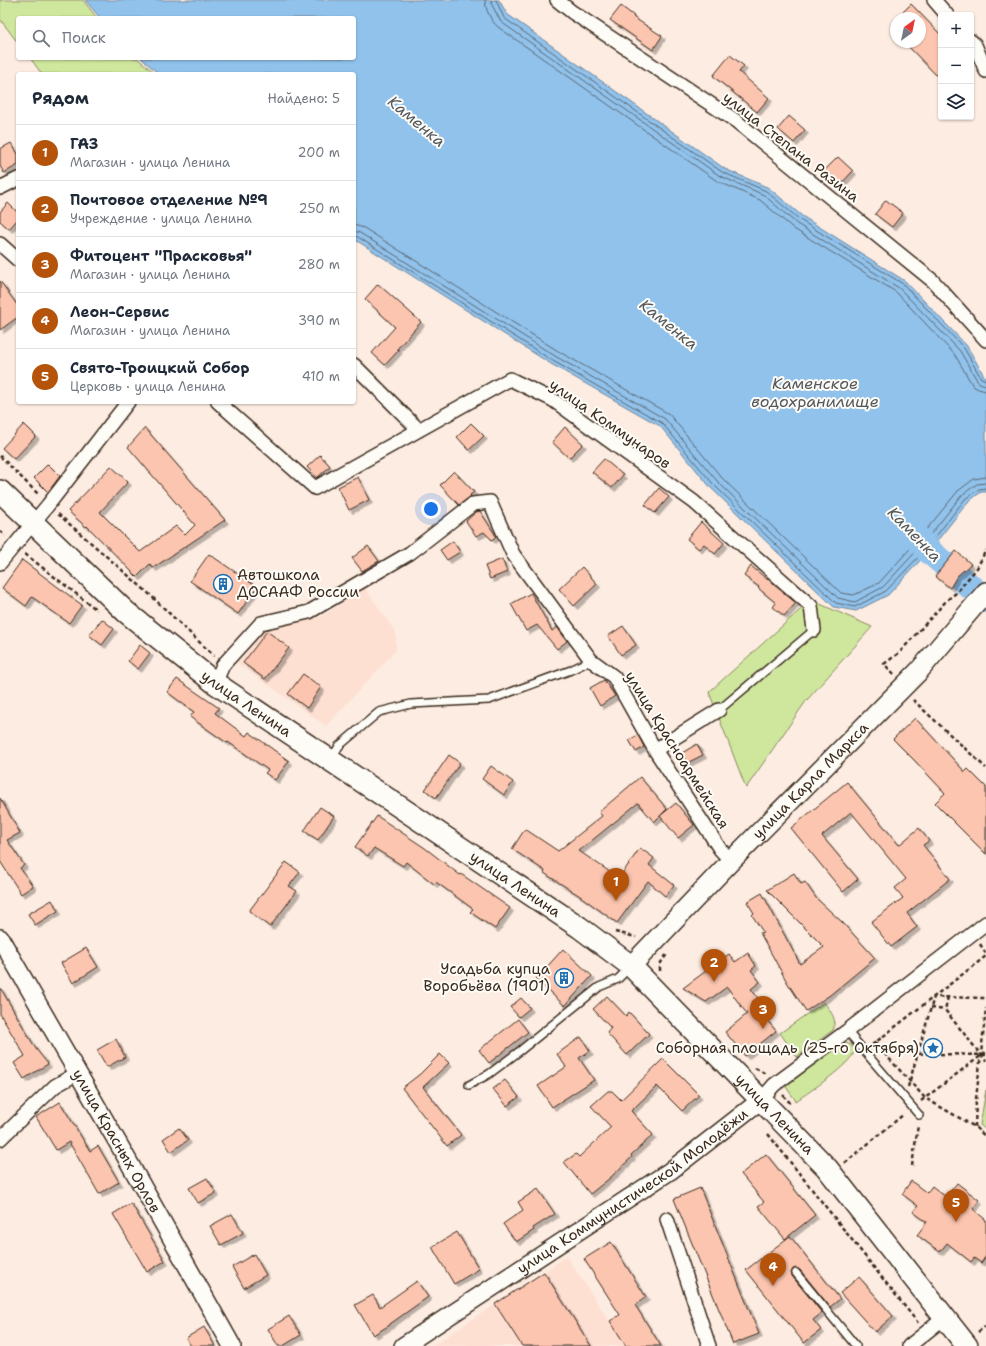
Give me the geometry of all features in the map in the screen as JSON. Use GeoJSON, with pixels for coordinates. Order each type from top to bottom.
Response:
{"type":"FeatureCollection","features":[{"type":"Feature","properties":{"kind":"main road","name":"улица Ленина"},"geometry":{"type":"LineString","coordinates":[[0,491],[126,612],[219,674],[330,762],[580,927],[631,966],[755,1105],[827,1168],[944,1318],[971,1340]]}},
{"type":"Feature","properties":{"kind":"main road","name":"улица Карла Маркса"},"geometry":{"type":"LineString","coordinates":[[631,966],[731,861],[918,672],[986,592]]}},
{"type":"Feature","properties":{"kind":"street","name":"улица Степана Разина"},"geometry":{"type":"LineString","coordinates":[[557,0],[572,12],[736,122],[933,281],[986,340]]}},
{"type":"Feature","properties":{"kind":"street"},"geometry":{"type":"LineString","coordinates":[[934,0],[944,12]]}},
{"type":"Feature","properties":{"kind":"street"},"geometry":{"type":"LineString","coordinates":[[974,44],[986,71]]}},
{"type":"Feature","properties":{"kind":"street"},"geometry":{"type":"LineString","coordinates":[[0,188],[16,179]]}},
{"type":"Feature","properties":{"kind":"street"},"geometry":{"type":"LineString","coordinates":[[0,244],[16,258]]}},
{"type":"Feature","properties":{"kind":"street"},"geometry":{"type":"LineString","coordinates":[[356,367],[418,430]]}},
{"type":"Feature","properties":{"kind":"street","name":"улица Коммунаров"},"geometry":{"type":"LineString","coordinates":[[220,404],[315,488],[510,378],[553,400],[694,502],[811,606],[814,630]]}},
{"type":"Feature","properties":{"kind":"street"},"geometry":{"type":"LineString","coordinates":[[0,563],[33,524],[126,404]]}},
{"type":"Feature","properties":{"kind":"street","name":"улица Красноармейская"},"geometry":{"type":"LineString","coordinates":[[219,674],[261,623],[309,612],[410,553],[473,504],[490,502],[513,554],[591,660],[614,677],[655,750],[720,849],[731,861]]}},
{"type":"Feature","properties":{"kind":"street"},"geometry":{"type":"LineString","coordinates":[[655,750],[719,710]]}},
{"type":"Feature","properties":{"kind":"street","name":"улица Коммунистической Молодёжи"},"geometry":{"type":"LineString","coordinates":[[403,1346],[670,1171],[755,1105],[774,1085],[848,1031],[986,923]]}},
{"type":"Feature","properties":{"kind":"street","name":"улица Красных Орлов"},"geometry":{"type":"LineString","coordinates":[[0,938],[126,1157],[232,1346]]}},
{"type":"Feature","properties":{"kind":"street"},"geometry":{"type":"LineString","coordinates":[[0,1140],[55,1086],[78,1073]]}},
{"type":"Feature","properties":{"kind":"street"},"geometry":{"type":"LineString","coordinates":[[667,1219],[709,1346]]}},
{"type":"Feature","properties":{"kind":"street"},"geometry":{"type":"LineString","coordinates":[[909,1346],[944,1318]]}},
{"type":"Feature","properties":{"kind":"lane"},"geometry":{"type":"LineString","coordinates":[[719,710],[814,630]]}},
{"type":"Feature","properties":{"kind":"lane"},"geometry":{"type":"LineString","coordinates":[[330,762],[339,746],[379,712],[411,704],[489,700],[550,678],[591,660]]}},
{"type":"Feature","properties":{"kind":"lane"},"geometry":{"type":"LineString","coordinates":[[469,1085],[489,1074],[599,988],[618,979],[631,966]]}},
{"type":"Feature","properties":{"kind":"lane"},"geometry":{"type":"LineString","coordinates":[[848,1031],[919,1115]]}},
{"type":"Feature","properties":{"kind":"lane"},"geometry":{"type":"LineString","coordinates":[[796,1273],[856,1346]]}},
{"type":"Feature","properties":{"kind":"path"},"geometry":{"type":"LineString","coordinates":[[0,456],[48,505],[146,592],[219,674]]}},
{"type":"Feature","properties":{"kind":"path"},"geometry":{"type":"LineString","coordinates":[[0,531],[14,546],[101,614]]}},
{"type":"Feature","properties":{"kind":"path"},"geometry":{"type":"LineString","coordinates":[[896,675],[884,664],[899,653],[947,600],[956,593],[977,568],[986,550]]}},
{"type":"Feature","properties":{"kind":"path"},"geometry":{"type":"LineString","coordinates":[[909,697],[986,768]]}},
{"type":"Feature","properties":{"kind":"path"},"geometry":{"type":"LineString","coordinates":[[609,927],[616,932],[636,937],[642,932]]}},
{"type":"Feature","properties":{"kind":"path"},"geometry":{"type":"LineString","coordinates":[[986,956],[875,1043],[925,1098],[975,1127],[986,1137]]}},
{"type":"Feature","properties":{"kind":"path"},"geometry":{"type":"LineString","coordinates":[[934,997],[986,998]]}},
{"type":"Feature","properties":{"kind":"path"},"geometry":{"type":"LineString","coordinates":[[906,1100],[917,1054],[934,997]]}},
{"type":"Feature","properties":{"kind":"path"},"geometry":{"type":"LineString","coordinates":[[945,1010],[948,997]]}},
{"type":"Feature","properties":{"kind":"path"},"geometry":{"type":"LineString","coordinates":[[931,1008],[945,1010],[986,1061]]}},
{"type":"Feature","properties":{"kind":"path"},"geometry":{"type":"LineString","coordinates":[[975,1127],[976,1099],[986,1008]]}},
{"type":"Feature","properties":{"kind":"path"},"geometry":{"type":"LineString","coordinates":[[866,1054],[986,1055]]}},
{"type":"Feature","properties":{"kind":"path"},"geometry":{"type":"LineString","coordinates":[[755,1105],[925,1332]]}},
{"type":"Feature","properties":{"kind":"path"},"geometry":{"type":"LineString","coordinates":[[912,1166],[919,1115]]}},
{"type":"Feature","properties":{"kind":"path"},"geometry":{"type":"LineString","coordinates":[[971,1340],[986,1326]]}},
{"type":"Feature","properties":{"kind":"shaded area"},"geometry":{"type":"Polygon","coordinates":[[[365,588],[396,633],[396,650],[326,726],[237,663],[267,627],[320,617],[365,588]]]}},
{"type":"Feature","properties":{"kind":"shaded area"},"geometry":{"type":"Polygon","coordinates":[[[566,1256],[626,1346],[432,1346],[544,1272],[566,1256]]]}},
{"type":"Feature","properties":{"kind":"green space"},"geometry":{"type":"Polygon","coordinates":[[[0,0],[83,0],[95,16],[16,16],[16,40],[0,19],[0,0]]]}},
{"type":"Feature","properties":{"kind":"green space"},"geometry":{"type":"Polygon","coordinates":[[[32,60],[139,60],[154,72],[40,72],[32,60]]]}},
{"type":"Feature","properties":{"kind":"green space"},"geometry":{"type":"Polygon","coordinates":[[[811,600],[872,627],[806,701],[746,788],[709,692],[811,600]]]}},
{"type":"Feature","properties":{"kind":"green space"},"geometry":{"type":"Polygon","coordinates":[[[824,1002],[831,1012],[835,1022],[833,1030],[797,1057],[780,1033],[824,1002]]]}},
{"type":"Feature","properties":{"kind":"green space"},"geometry":{"type":"Polygon","coordinates":[[[846,1043],[851,1045],[855,1050],[846,1063],[796,1101],[786,1087],[839,1045],[846,1043]]]}},
{"type":"Feature","properties":{"kind":"green space"},"geometry":{"type":"Polygon","coordinates":[[[986,1090],[986,1130],[980,1125],[986,1090]]]}},
{"type":"Feature","properties":{"kind":"water","name":"Каменское водохранилище"},"geometry":{"type":"Polygon","coordinates":[[[85,0],[499,0],[507,14],[725,169],[769,188],[802,216],[905,281],[967,346],[986,379],[986,492],[981,492],[968,502],[929,551],[888,595],[856,611],[834,607],[711,488],[660,426],[551,364],[356,240],[356,72],[157,72],[143,60],[356,60],[356,16],[98,16],[85,0]]]}},
{"type":"Feature","properties":{"kind":"building"},"geometry":{"type":"Polygon","coordinates":[[[911,4],[919,12],[903,12],[911,4]]]}},
{"type":"Feature","properties":{"kind":"building"},"geometry":{"type":"Polygon","coordinates":[[[621,6],[634,16],[633,17],[662,36],[653,50],[610,20],[621,6]]]}},
{"type":"Feature","properties":{"kind":"building"},"geometry":{"type":"Polygon","coordinates":[[[926,20],[938,32],[938,77],[910,48],[926,48],[926,20]]]}},
{"type":"Feature","properties":{"kind":"building"},"geometry":{"type":"Polygon","coordinates":[[[730,55],[744,66],[739,72],[769,98],[757,112],[713,76],[730,55]]]}},
{"type":"Feature","properties":{"kind":"building"},"geometry":{"type":"Polygon","coordinates":[[[789,116],[805,130],[794,143],[778,129],[789,116]]]}},
{"type":"Feature","properties":{"kind":"building"},"geometry":{"type":"Polygon","coordinates":[[[11,143],[16,151],[16,166],[4,173],[0,166],[0,149],[11,143]]]}},
{"type":"Feature","properties":{"kind":"building"},"geometry":{"type":"Polygon","coordinates":[[[838,157],[853,171],[840,185],[824,171],[838,157]]]}},
{"type":"Feature","properties":{"kind":"building"},"geometry":{"type":"Polygon","coordinates":[[[886,200],[903,213],[892,227],[875,214],[886,200]]]}},
{"type":"Feature","properties":{"kind":"building"},"geometry":{"type":"Polygon","coordinates":[[[8,203],[16,211],[16,221],[9,229],[0,221],[0,212],[8,203]]]}},
{"type":"Feature","properties":{"kind":"building"},"geometry":{"type":"Polygon","coordinates":[[[0,281],[16,303],[16,318],[0,330],[0,281]]]}},
{"type":"Feature","properties":{"kind":"building"},"geometry":{"type":"Polygon","coordinates":[[[378,284],[421,322],[385,365],[372,353],[395,327],[365,299],[378,284]]]}},
{"type":"Feature","properties":{"kind":"building"},"geometry":{"type":"Polygon","coordinates":[[[471,423],[484,436],[469,450],[457,437],[471,423]]]}},
{"type":"Feature","properties":{"kind":"building"},"geometry":{"type":"Polygon","coordinates":[[[24,424],[36,436],[14,459],[2,448],[24,424]]]}},
{"type":"Feature","properties":{"kind":"building"},"geometry":{"type":"Polygon","coordinates":[[[565,427],[583,444],[569,458],[552,442],[565,427]]]}},
{"type":"Feature","properties":{"kind":"building"},"geometry":{"type":"Polygon","coordinates":[[[145,428],[225,520],[153,568],[150,564],[137,577],[87,526],[86,527],[68,511],[111,466],[128,482],[100,512],[140,552],[176,526],[185,535],[195,525],[128,447],[145,428]]]}},
{"type":"Feature","properties":{"kind":"building"},"geometry":{"type":"Polygon","coordinates":[[[320,455],[330,466],[317,478],[307,467],[320,455]]]}},
{"type":"Feature","properties":{"kind":"building"},"geometry":{"type":"Polygon","coordinates":[[[604,459],[623,475],[612,488],[592,472],[604,459]]]}},
{"type":"Feature","properties":{"kind":"building"},"geometry":{"type":"Polygon","coordinates":[[[48,464],[60,476],[48,492],[34,478],[48,464]]]}},
{"type":"Feature","properties":{"kind":"building"},"geometry":{"type":"Polygon","coordinates":[[[454,471],[474,492],[459,505],[440,485],[454,471]]]}},
{"type":"Feature","properties":{"kind":"building"},"geometry":{"type":"Polygon","coordinates":[[[358,477],[369,500],[349,510],[338,487],[358,477]]]}},
{"type":"Feature","properties":{"kind":"building"},"geometry":{"type":"Polygon","coordinates":[[[659,488],[669,497],[655,513],[645,505],[659,488]]]}},
{"type":"Feature","properties":{"kind":"building"},"geometry":{"type":"Polygon","coordinates":[[[480,511],[496,536],[492,540],[484,532],[476,536],[466,521],[476,512],[480,511]]]}},
{"type":"Feature","properties":{"kind":"building"},"geometry":{"type":"Polygon","coordinates":[[[701,522],[724,543],[715,554],[704,544],[699,549],[687,539],[701,522]]]}},
{"type":"Feature","properties":{"kind":"building"},"geometry":{"type":"Polygon","coordinates":[[[453,541],[460,552],[447,560],[440,550],[453,541]]]}},
{"type":"Feature","properties":{"kind":"building"},"geometry":{"type":"Polygon","coordinates":[[[368,546],[379,561],[362,571],[352,558],[368,546]]]}},
{"type":"Feature","properties":{"kind":"building"},"geometry":{"type":"Polygon","coordinates":[[[956,551],[971,564],[957,576],[950,588],[935,576],[956,551]]]}},
{"type":"Feature","properties":{"kind":"building","name":"Автошкола ДОСААФ России"},"geometry":{"type":"Polygon","coordinates":[[[209,554],[257,587],[238,614],[190,581],[209,554]]]}},
{"type":"Feature","properties":{"kind":"building"},"geometry":{"type":"Polygon","coordinates":[[[502,559],[507,572],[490,579],[485,566],[502,559]]]}},
{"type":"Feature","properties":{"kind":"building"},"geometry":{"type":"Polygon","coordinates":[[[22,560],[82,605],[69,623],[32,597],[26,606],[2,588],[22,560]]]}},
{"type":"Feature","properties":{"kind":"building"},"geometry":{"type":"Polygon","coordinates":[[[751,566],[796,603],[784,616],[773,607],[776,603],[758,588],[759,587],[744,576],[751,566]]]}},
{"type":"Feature","properties":{"kind":"building"},"geometry":{"type":"Polygon","coordinates":[[[582,567],[597,584],[574,606],[559,589],[582,567]]]}},
{"type":"Feature","properties":{"kind":"building"},"geometry":{"type":"Polygon","coordinates":[[[531,593],[552,631],[557,627],[567,641],[557,649],[537,625],[526,631],[511,604],[531,593]]]}},
{"type":"Feature","properties":{"kind":"building"},"geometry":{"type":"Polygon","coordinates":[[[102,619],[114,629],[102,645],[89,635],[102,619]]]}},
{"type":"Feature","properties":{"kind":"building"},"geometry":{"type":"Polygon","coordinates":[[[623,626],[636,645],[621,655],[608,636],[623,626]]]}},
{"type":"Feature","properties":{"kind":"building"},"geometry":{"type":"Polygon","coordinates":[[[267,631],[289,648],[265,679],[243,663],[267,631]]]}},
{"type":"Feature","properties":{"kind":"building"},"geometry":{"type":"Polygon","coordinates":[[[140,645],[150,653],[138,669],[128,661],[140,645]]]}},
{"type":"Feature","properties":{"kind":"building"},"geometry":{"type":"Polygon","coordinates":[[[303,674],[321,687],[307,708],[288,694],[303,674]]]}},
{"type":"Feature","properties":{"kind":"building"},"geometry":{"type":"Polygon","coordinates":[[[177,679],[219,708],[215,713],[246,736],[249,732],[289,761],[275,780],[265,773],[268,770],[190,717],[194,712],[167,692],[177,679]]]}},
{"type":"Feature","properties":{"kind":"building"},"geometry":{"type":"Polygon","coordinates":[[[604,680],[615,696],[600,706],[590,688],[604,680]]]}},
{"type":"Feature","properties":{"kind":"building"},"geometry":{"type":"Polygon","coordinates":[[[915,718],[965,772],[968,769],[986,787],[986,854],[935,803],[945,793],[893,739],[915,718]]]}},
{"type":"Feature","properties":{"kind":"building"},"geometry":{"type":"Polygon","coordinates":[[[638,735],[644,747],[636,752],[629,740],[638,735]]]}},
{"type":"Feature","properties":{"kind":"building"},"geometry":{"type":"Polygon","coordinates":[[[697,744],[703,755],[687,763],[682,753],[697,744]]]}},
{"type":"Feature","properties":{"kind":"building"},"geometry":{"type":"Polygon","coordinates":[[[449,755],[460,763],[436,798],[425,790],[449,755]]]}},
{"type":"Feature","properties":{"kind":"building"},"geometry":{"type":"Polygon","coordinates":[[[491,766],[513,782],[504,795],[482,779],[491,766]]]}},
{"type":"Feature","properties":{"kind":"building"},"geometry":{"type":"Polygon","coordinates":[[[640,777],[667,809],[654,822],[638,803],[579,851],[619,878],[640,848],[654,858],[649,865],[674,885],[665,896],[648,881],[617,923],[512,849],[525,829],[558,851],[602,816],[599,812],[640,777]]]}},
{"type":"Feature","properties":{"kind":"building"},"geometry":{"type":"Polygon","coordinates":[[[847,782],[899,845],[919,828],[929,841],[923,845],[950,879],[907,913],[917,927],[891,947],[871,922],[903,898],[895,888],[906,879],[851,812],[822,836],[858,879],[843,892],[791,828],[847,782]]]}},
{"type":"Feature","properties":{"kind":"building"},"geometry":{"type":"Polygon","coordinates":[[[0,798],[20,833],[7,840],[24,865],[20,868],[33,886],[21,894],[0,861],[0,798]]]}},
{"type":"Feature","properties":{"kind":"building"},"geometry":{"type":"Polygon","coordinates":[[[676,803],[694,825],[678,838],[660,816],[676,803]]]}},
{"type":"Feature","properties":{"kind":"building"},"geometry":{"type":"Polygon","coordinates":[[[320,807],[334,816],[318,840],[304,831],[320,807]]]}},
{"type":"Feature","properties":{"kind":"building"},"geometry":{"type":"Polygon","coordinates":[[[377,816],[425,848],[460,875],[461,874],[510,908],[495,929],[470,912],[473,909],[436,882],[434,884],[406,862],[403,866],[374,848],[368,856],[355,847],[377,816]]]}},
{"type":"Feature","properties":{"kind":"building"},"geometry":{"type":"Polygon","coordinates":[[[286,862],[300,872],[289,886],[297,891],[270,927],[249,911],[286,862]]]}},
{"type":"Feature","properties":{"kind":"building"},"geometry":{"type":"Polygon","coordinates":[[[794,873],[801,884],[805,882],[816,898],[843,923],[875,958],[830,995],[806,1011],[787,982],[760,933],[763,932],[752,915],[754,913],[747,902],[762,893],[800,964],[824,947],[767,890],[794,873]]]}},
{"type":"Feature","properties":{"kind":"building"},"geometry":{"type":"Polygon","coordinates":[[[52,900],[58,911],[35,925],[28,914],[52,900]]]}},
{"type":"Feature","properties":{"kind":"building"},"geometry":{"type":"Polygon","coordinates":[[[86,948],[98,967],[73,983],[61,963],[86,948]]]}},
{"type":"Feature","properties":{"kind":"building","name":"Усадьба купца Воробьёва (1901)"},"geometry":{"type":"Polygon","coordinates":[[[563,949],[592,976],[565,1006],[536,979],[563,949]]]}},
{"type":"Feature","properties":{"kind":"building"},"geometry":{"type":"Polygon","coordinates":[[[748,953],[756,966],[751,970],[760,982],[751,989],[758,998],[752,1002],[776,1031],[745,1056],[725,1032],[747,1014],[727,987],[706,1002],[683,988],[729,954],[735,962],[748,953]]]}},
{"type":"Feature","properties":{"kind":"building"},"geometry":{"type":"Polygon","coordinates":[[[0,987],[36,1049],[48,1064],[24,1079],[14,1063],[25,1056],[0,1014],[0,987]]]}},
{"type":"Feature","properties":{"kind":"building"},"geometry":{"type":"Polygon","coordinates":[[[607,996],[626,1016],[629,1012],[649,1034],[627,1055],[607,1033],[611,1028],[593,1009],[607,996]]]}},
{"type":"Feature","properties":{"kind":"building"},"geometry":{"type":"Polygon","coordinates":[[[521,998],[530,1008],[519,1017],[510,1007],[521,998]]]}},
{"type":"Feature","properties":{"kind":"building"},"geometry":{"type":"Polygon","coordinates":[[[518,1019],[528,1032],[489,1063],[479,1050],[518,1019]]]}},
{"type":"Feature","properties":{"kind":"building"},"geometry":{"type":"Polygon","coordinates":[[[581,1037],[590,1051],[579,1058],[594,1080],[552,1107],[538,1086],[566,1067],[557,1054],[581,1037]]]}},
{"type":"Feature","properties":{"kind":"building"},"geometry":{"type":"Polygon","coordinates":[[[116,1039],[125,1057],[107,1067],[97,1050],[116,1039]]]}},
{"type":"Feature","properties":{"kind":"building"},"geometry":{"type":"Polygon","coordinates":[[[440,1054],[449,1063],[423,1087],[461,1135],[447,1146],[402,1088],[420,1074],[440,1054]]]}},
{"type":"Feature","properties":{"kind":"building"},"geometry":{"type":"Polygon","coordinates":[[[663,1059],[699,1095],[682,1111],[657,1086],[631,1111],[653,1135],[631,1155],[632,1157],[610,1178],[590,1194],[564,1162],[576,1154],[579,1157],[611,1127],[591,1106],[608,1091],[612,1091],[621,1100],[663,1059]]]}},
{"type":"Feature","properties":{"kind":"building"},"geometry":{"type":"Polygon","coordinates":[[[505,1080],[519,1097],[507,1106],[493,1089],[505,1080]]]}},
{"type":"Feature","properties":{"kind":"building"},"geometry":{"type":"Polygon","coordinates":[[[60,1102],[90,1151],[98,1146],[119,1182],[99,1194],[69,1142],[56,1150],[36,1117],[60,1102]]]}},
{"type":"Feature","properties":{"kind":"building"},"geometry":{"type":"Polygon","coordinates":[[[179,1128],[188,1140],[171,1152],[163,1139],[179,1128]]]}},
{"type":"Feature","properties":{"kind":"building"},"geometry":{"type":"Polygon","coordinates":[[[766,1154],[815,1215],[785,1239],[758,1206],[764,1202],[741,1174],[766,1154]]]}},
{"type":"Feature","properties":{"kind":"building"},"geometry":{"type":"Polygon","coordinates":[[[207,1178],[216,1193],[198,1203],[189,1188],[207,1178]]]}},
{"type":"Feature","properties":{"kind":"building"},"geometry":{"type":"Polygon","coordinates":[[[911,1181],[927,1193],[932,1186],[946,1197],[957,1183],[979,1200],[973,1209],[986,1220],[986,1256],[981,1263],[974,1258],[971,1262],[947,1243],[940,1252],[917,1235],[927,1222],[913,1212],[918,1206],[902,1194],[911,1181]]]}},
{"type":"Feature","properties":{"kind":"building"},"geometry":{"type":"Polygon","coordinates":[[[700,1188],[759,1334],[733,1344],[674,1199],[700,1188]]]}},
{"type":"Feature","properties":{"kind":"building"},"geometry":{"type":"Polygon","coordinates":[[[538,1189],[555,1214],[533,1228],[534,1230],[516,1242],[503,1224],[523,1210],[518,1202],[538,1189]]]}},
{"type":"Feature","properties":{"kind":"building"},"geometry":{"type":"Polygon","coordinates":[[[131,1203],[165,1261],[147,1272],[113,1214],[131,1203]]]}},
{"type":"Feature","properties":{"kind":"building"},"geometry":{"type":"Polygon","coordinates":[[[232,1214],[243,1233],[221,1245],[210,1226],[232,1214]]]}},
{"type":"Feature","properties":{"kind":"building"},"geometry":{"type":"Polygon","coordinates":[[[457,1232],[479,1269],[454,1284],[432,1247],[457,1232]]]}},
{"type":"Feature","properties":{"kind":"building"},"geometry":{"type":"Polygon","coordinates":[[[790,1236],[840,1299],[830,1307],[800,1270],[796,1268],[793,1269],[791,1273],[792,1276],[822,1313],[813,1320],[821,1330],[804,1343],[746,1270],[790,1236]]]}},
{"type":"Feature","properties":{"kind":"building"},"geometry":{"type":"Polygon","coordinates":[[[611,1242],[646,1297],[635,1305],[661,1346],[626,1346],[610,1321],[620,1315],[584,1259],[611,1242]]]}},
{"type":"Feature","properties":{"kind":"building"},"geometry":{"type":"Polygon","coordinates":[[[254,1254],[266,1275],[244,1288],[232,1267],[254,1254]]]}},
{"type":"Feature","properties":{"kind":"building"},"geometry":{"type":"Polygon","coordinates":[[[544,1272],[591,1346],[522,1346],[495,1304],[544,1272]]]}},
{"type":"Feature","properties":{"kind":"building"},"geometry":{"type":"Polygon","coordinates":[[[859,1277],[893,1316],[875,1332],[840,1293],[859,1277]]]}},
{"type":"Feature","properties":{"kind":"building"},"geometry":{"type":"Polygon","coordinates":[[[417,1281],[428,1297],[390,1325],[373,1335],[355,1305],[373,1295],[380,1307],[417,1281]]]}},
{"type":"Feature","properties":{"kind":"building"},"geometry":{"type":"Polygon","coordinates":[[[289,1316],[301,1335],[283,1346],[278,1346],[268,1329],[289,1316]]]}},
{"type":"Feature","properties":{"kind":"building"},"geometry":{"type":"Polygon","coordinates":[[[204,1327],[215,1346],[191,1346],[186,1338],[204,1327]]]}},
{"type":"Feature","properties":{"kind":"waterway","name":"Каменка"},"geometry":{"type":"LineString","coordinates":[[905,525],[929,551],[986,600]]}},
{"type":"Feature","properties":{"kind":"place","name":"Автошкола ДОСААФ России"},"geometry":{"type":"Point","coordinates":[223,584]}},
{"type":"Feature","properties":{"kind":"place","name":"ГАЗ"},"geometry":{"type":"Point","coordinates":[616,901]}},
{"type":"Feature","properties":{"kind":"place","name":"Усадьба купца Воробьёва (1901)"},"geometry":{"type":"Point","coordinates":[564,978]}},
{"type":"Feature","properties":{"kind":"place","name":"Почтовое отделение №9"},"geometry":{"type":"Point","coordinates":[714,982]}},
{"type":"Feature","properties":{"kind":"place","name":"Фитоцент \"Прасковья\""},"geometry":{"type":"Point","coordinates":[763,1029]}},
{"type":"Feature","properties":{"kind":"place","name":"Соборная площадь (25-го Октября)"},"geometry":{"type":"Point","coordinates":[933,1048]}},
{"type":"Feature","properties":{"kind":"place","name":"Свято-Троицкий Собор"},"geometry":{"type":"Point","coordinates":[956,1222]}},
{"type":"Feature","properties":{"kind":"place","name":"Леон-Сервис"},"geometry":{"type":"Point","coordinates":[773,1286]}}]}
